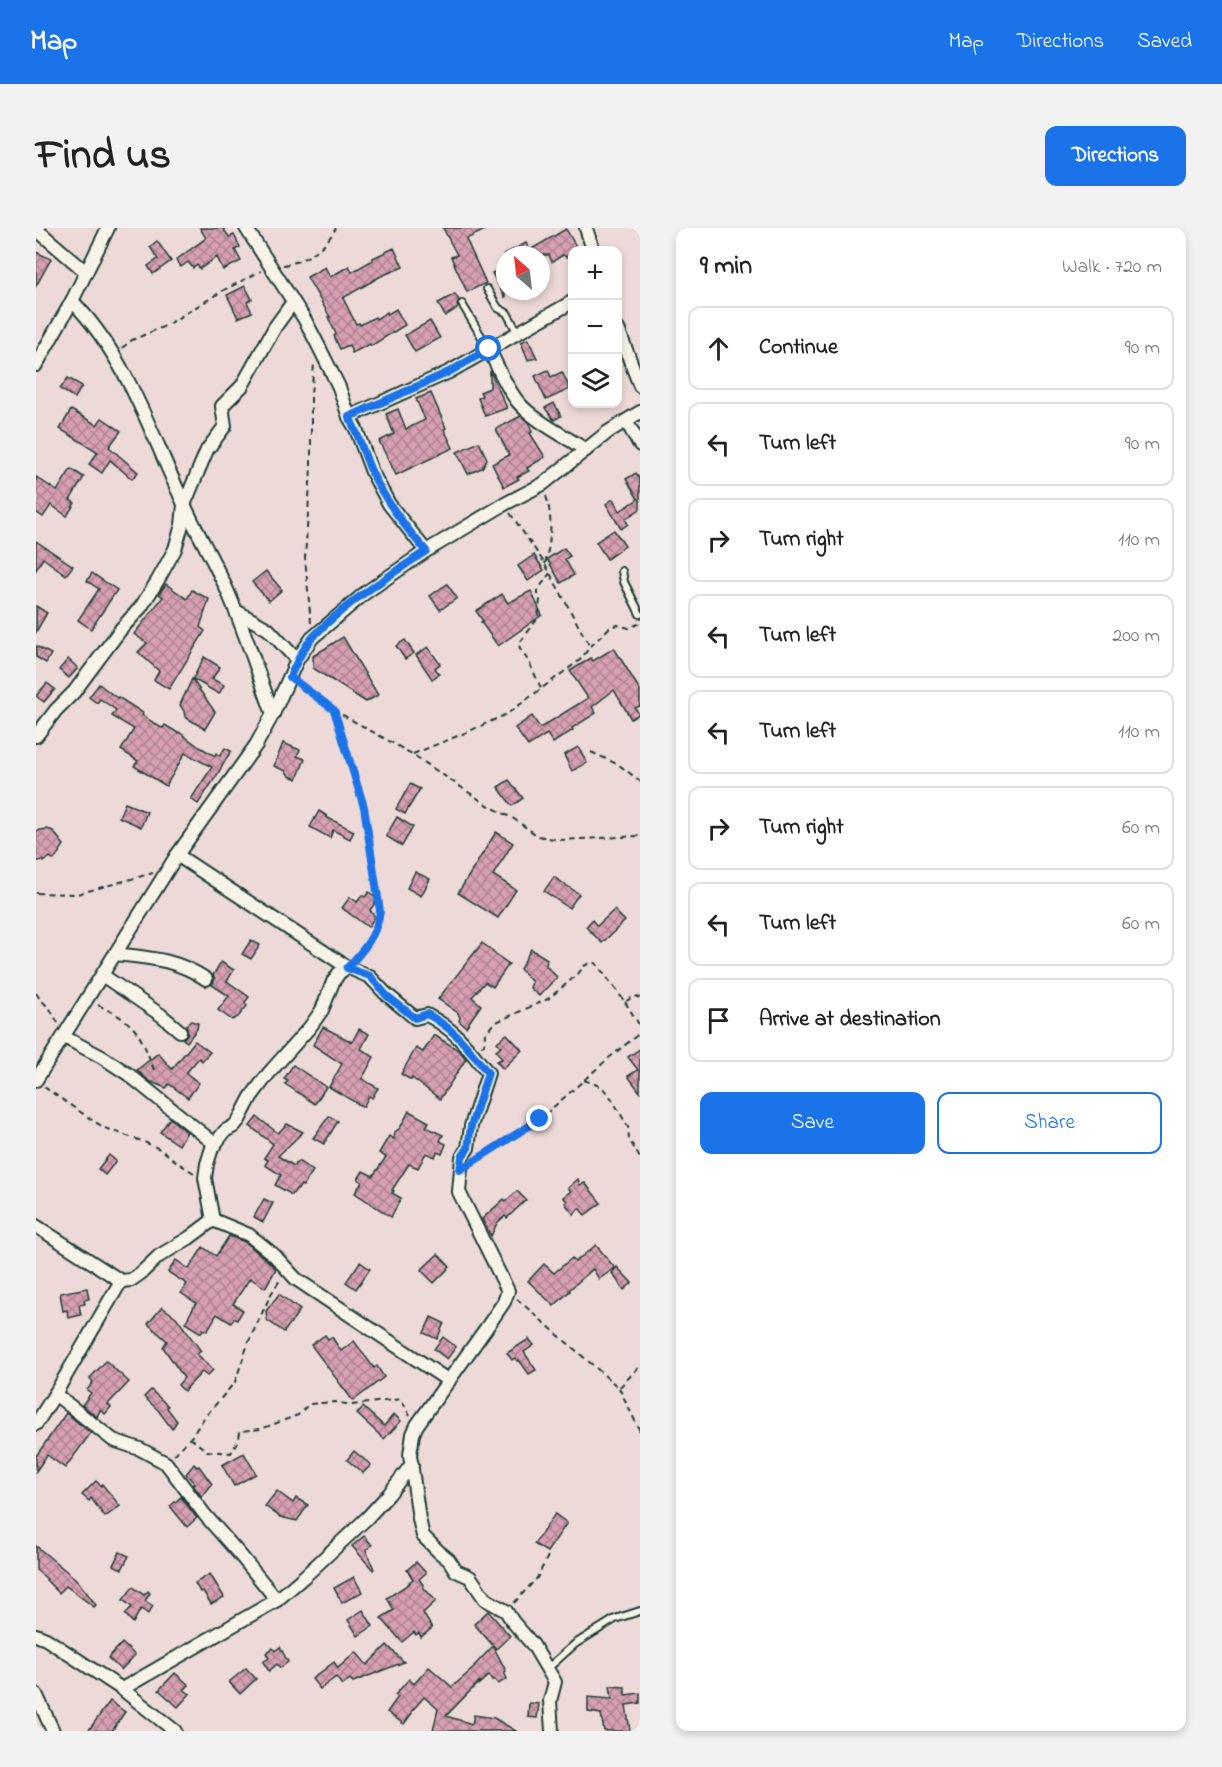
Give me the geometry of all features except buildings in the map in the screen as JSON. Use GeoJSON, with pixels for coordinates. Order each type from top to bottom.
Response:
{"type":"FeatureCollection","features":[{"type":"Feature","properties":{"kind":"street"},"geometry":{"type":"LineString","coordinates":[[36,365],[72,301],[108,228]]}},
{"type":"Feature","properties":{"kind":"street"},"geometry":{"type":"LineString","coordinates":[[246,228],[305,320],[335,379],[372,472],[389,504],[426,551]]}},
{"type":"Feature","properties":{"kind":"street"},"geometry":{"type":"LineString","coordinates":[[586,228],[592,246]]}},
{"type":"Feature","properties":{"kind":"street"},"geometry":{"type":"LineString","coordinates":[[36,229],[86,272]]}},
{"type":"Feature","properties":{"kind":"street"},"geometry":{"type":"LineString","coordinates":[[72,301],[88,317],[112,354],[143,410],[184,505],[236,611],[273,714]]}},
{"type":"Feature","properties":{"kind":"street"},"geometry":{"type":"LineString","coordinates":[[36,736],[141,607],[175,549],[182,525],[184,505],[207,450],[225,426],[222,406],[242,386],[275,327],[293,302]]}},
{"type":"Feature","properties":{"kind":"street"},"geometry":{"type":"LineString","coordinates":[[349,417],[449,372],[568,305]]}},
{"type":"Feature","properties":{"kind":"street"},"geometry":{"type":"LineString","coordinates":[[622,339],[640,386]]}},
{"type":"Feature","properties":{"kind":"street"},"geometry":{"type":"LineString","coordinates":[[489,349],[518,402],[549,428],[586,450]]}},
{"type":"Feature","properties":{"kind":"street"},"geometry":{"type":"LineString","coordinates":[[36,1081],[169,867],[256,745],[273,714],[297,660],[312,638],[365,593],[426,551],[543,484],[608,432],[640,412]]}},
{"type":"Feature","properties":{"kind":"street"},"geometry":{"type":"LineString","coordinates":[[626,421],[640,445]]}},
{"type":"Feature","properties":{"kind":"street"},"geometry":{"type":"LineString","coordinates":[[236,611],[268,629],[297,660]]}},
{"type":"Feature","properties":{"kind":"street"},"geometry":{"type":"LineString","coordinates":[[177,855],[347,968],[370,976],[387,996],[415,1018],[427,1014],[441,1022],[455,1033],[488,1073],[471,1126],[468,1148],[462,1157],[459,1192],[508,1292],[487,1327],[417,1425],[411,1444],[412,1464],[423,1536],[450,1560],[456,1571],[470,1577],[485,1599],[506,1611],[548,1668],[555,1682],[550,1701],[552,1731]]}},
{"type":"Feature","properties":{"kind":"street"},"geometry":{"type":"LineString","coordinates":[[115,954],[151,958],[181,965],[206,980]]}},
{"type":"Feature","properties":{"kind":"street"},"geometry":{"type":"LineString","coordinates":[[213,1220],[205,1178],[207,1164],[215,1144],[225,1131],[239,1120],[248,1103],[270,1073],[310,1027],[322,1010],[333,982],[339,973],[347,968]]}},
{"type":"Feature","properties":{"kind":"street"},"geometry":{"type":"LineString","coordinates":[[102,975],[161,1015],[180,1031]]}},
{"type":"Feature","properties":{"kind":"street"},"geometry":{"type":"LineString","coordinates":[[64,1037],[128,1074],[215,1144]]}},
{"type":"Feature","properties":{"kind":"street"},"geometry":{"type":"LineString","coordinates":[[213,1220],[249,1235],[274,1255],[296,1279],[449,1381]]}},
{"type":"Feature","properties":{"kind":"street"},"geometry":{"type":"LineString","coordinates":[[36,1226],[121,1281],[131,1280],[159,1256],[213,1220]]}},
{"type":"Feature","properties":{"kind":"street"},"geometry":{"type":"LineString","coordinates":[[36,1424],[56,1394],[121,1281]]}},
{"type":"Feature","properties":{"kind":"street"},"geometry":{"type":"LineString","coordinates":[[56,1394],[114,1440],[140,1449],[164,1462],[205,1515],[277,1600]]}},
{"type":"Feature","properties":{"kind":"street"},"geometry":{"type":"LineString","coordinates":[[122,1689],[277,1600],[367,1518],[412,1464]]}},
{"type":"Feature","properties":{"kind":"street"},"geometry":{"type":"LineString","coordinates":[[36,1635],[46,1639],[122,1689],[175,1731]]}},
{"type":"Feature","properties":{"kind":"street"},"geometry":{"type":"LineString","coordinates":[[36,1694],[51,1730]]}},
{"type":"Feature","properties":{"kind":"lane"},"geometry":{"type":"LineString","coordinates":[[486,290],[498,308],[507,313],[518,334]]}},
{"type":"Feature","properties":{"kind":"lane"},"geometry":{"type":"LineString","coordinates":[[462,304],[489,349]]}},
{"type":"Feature","properties":{"kind":"lane"},"geometry":{"type":"LineString","coordinates":[[622,571],[624,582],[640,614]]}},
{"type":"Feature","properties":{"kind":"lane"},"geometry":{"type":"LineString","coordinates":[[548,1668],[575,1644],[615,1619],[640,1611]]}},
{"type":"Feature","properties":{"kind":"path"},"geometry":{"type":"LineString","coordinates":[[112,354],[132,340],[165,326],[224,290],[270,267],[289,264],[304,258],[324,245],[336,228]]}},
{"type":"Feature","properties":{"kind":"path"},"geometry":{"type":"LineString","coordinates":[[312,638],[305,558],[311,468],[311,394],[315,363]]}},
{"type":"Feature","properties":{"kind":"path"},"geometry":{"type":"LineString","coordinates":[[543,484],[551,524],[545,564]]}},
{"type":"Feature","properties":{"kind":"path"},"geometry":{"type":"LineString","coordinates":[[504,505],[545,564],[590,647]]}},
{"type":"Feature","properties":{"kind":"path"},"geometry":{"type":"LineString","coordinates":[[541,688],[519,644],[538,618],[540,600],[538,590],[550,573]]}},
{"type":"Feature","properties":{"kind":"path"},"geometry":{"type":"LineString","coordinates":[[412,754],[507,714],[580,660],[605,631],[614,625],[629,628],[640,623]]}},
{"type":"Feature","properties":{"kind":"path"},"geometry":{"type":"LineString","coordinates":[[290,677],[334,710],[412,754],[538,836],[559,840],[640,836]]}},
{"type":"Feature","properties":{"kind":"path"},"geometry":{"type":"LineString","coordinates":[[334,710],[364,807],[380,911],[372,938],[347,968]]}},
{"type":"Feature","properties":{"kind":"path"},"geometry":{"type":"LineString","coordinates":[[591,752],[619,765],[640,781]]}},
{"type":"Feature","properties":{"kind":"path"},"geometry":{"type":"LineString","coordinates":[[36,893],[77,894],[169,867]]}},
{"type":"Feature","properties":{"kind":"path"},"geometry":{"type":"LineString","coordinates":[[477,1047],[484,1045],[485,1034],[494,1023],[548,999],[590,963],[596,963],[640,1026]]}},
{"type":"Feature","properties":{"kind":"path"},"geometry":{"type":"LineString","coordinates":[[36,993],[51,1009],[64,1037]]}},
{"type":"Feature","properties":{"kind":"path"},"geometry":{"type":"LineString","coordinates":[[625,1002],[634,996],[640,998]]}},
{"type":"Feature","properties":{"kind":"path"},"geometry":{"type":"LineString","coordinates":[[87,1000],[125,1019],[136,1028],[154,1070]]}},
{"type":"Feature","properties":{"kind":"path"},"geometry":{"type":"LineString","coordinates":[[460,1170],[540,1119],[640,1034]]}},
{"type":"Feature","properties":{"kind":"path"},"geometry":{"type":"LineString","coordinates":[[584,1080],[602,1087],[612,1099],[628,1127],[629,1139],[640,1158]]}},
{"type":"Feature","properties":{"kind":"path"},"geometry":{"type":"LineString","coordinates":[[36,1081],[107,1129],[162,1150],[189,1171],[205,1178]]}},
{"type":"Feature","properties":{"kind":"path"},"geometry":{"type":"LineString","coordinates":[[164,1462],[190,1438],[235,1382],[249,1341],[267,1303],[287,1271]]}},
{"type":"Feature","properties":{"kind":"path"},"geometry":{"type":"LineString","coordinates":[[508,1292],[619,1388],[640,1431]]}},
{"type":"Feature","properties":{"kind":"path"},"geometry":{"type":"LineString","coordinates":[[619,1388],[640,1366]]}},
{"type":"Feature","properties":{"kind":"path"},"geometry":{"type":"LineString","coordinates":[[190,1438],[207,1451],[231,1453],[239,1439],[240,1431],[261,1429],[298,1415],[309,1404],[335,1402],[352,1405],[401,1399],[409,1413],[413,1434]]}},
{"type":"Feature","properties":{"kind":"path"},"geometry":{"type":"LineString","coordinates":[[506,1611],[531,1586],[549,1554]]}},
{"type":"Feature","properties":{"kind":"route"},"geometry":{"type":"LineString","coordinates":[[489,349],[449,372],[349,417],[356,429],[372,472],[389,504],[426,551],[365,593],[312,638],[297,660],[290,677],[334,710],[364,807],[380,911],[372,938],[347,968],[370,976],[387,996],[415,1018],[427,1014],[441,1022],[455,1033],[488,1073],[460,1170],[540,1119]]}}]}
